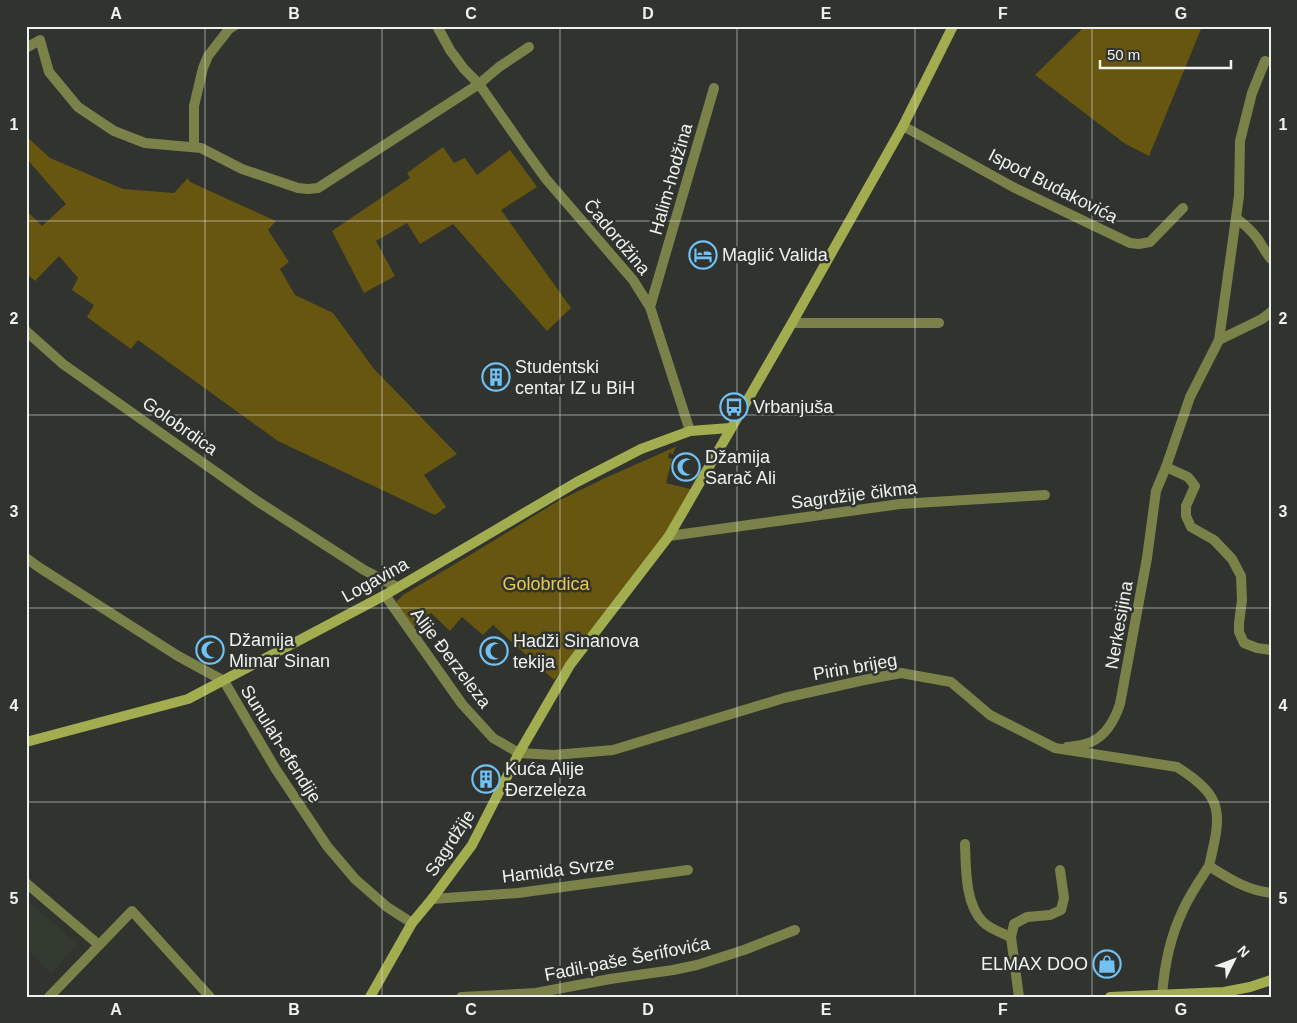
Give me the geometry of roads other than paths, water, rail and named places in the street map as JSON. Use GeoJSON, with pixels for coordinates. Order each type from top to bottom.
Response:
{"type":"FeatureCollection","features":[{"type":"Feature","properties":{"kind":"street"},"geometry":{"type":"LineString","coordinates":[[194,147],[194,106],[203,68],[208,56],[229,29],[234,26]]}},
{"type":"Feature","properties":{"kind":"street","name":"Čadordžina"},"geometry":{"type":"LineString","coordinates":[[436,26],[450,50],[479,84],[546,179],[633,280],[650,307],[690,431]]}},
{"type":"Feature","properties":{"kind":"street"},"geometry":{"type":"LineString","coordinates":[[730,428],[792,324],[903,126],[952,26]]}},
{"type":"Feature","properties":{"kind":"street"},"geometry":{"type":"LineString","coordinates":[[26,48],[40,40],[48,72],[78,107],[114,132],[145,143],[201,148],[242,169],[298,188],[308,189],[318,188],[479,84],[500,67],[529,48]]}},
{"type":"Feature","properties":{"kind":"street"},"geometry":{"type":"LineString","coordinates":[[1265,61],[1252,93],[1240,141],[1239,196],[1219,340],[1190,397],[1166,467],[1188,476],[1195,486],[1186,506],[1186,516],[1191,527],[1214,540],[1232,558],[1241,576],[1242,600],[1239,632],[1244,643],[1257,648],[1271,650]]}},
{"type":"Feature","properties":{"kind":"street","name":"Halim-hodžina"},"geometry":{"type":"LineString","coordinates":[[650,307],[714,88]]}},
{"type":"Feature","properties":{"kind":"street","name":"Ispod Budakovića"},"geometry":{"type":"LineString","coordinates":[[903,126],[1013,187],[1130,243],[1150,242],[1183,208]]}},
{"type":"Feature","properties":{"kind":"street"},"geometry":{"type":"LineString","coordinates":[[1236,218],[1250,229],[1271,258]]}},
{"type":"Feature","properties":{"kind":"street"},"geometry":{"type":"LineString","coordinates":[[1219,340],[1262,319],[1271,312]]}},
{"type":"Feature","properties":{"kind":"street"},"geometry":{"type":"LineString","coordinates":[[792,324],[939,323]]}},
{"type":"Feature","properties":{"kind":"street","name":"Golobrdica"},"geometry":{"type":"LineString","coordinates":[[26,331],[63,364],[257,501],[364,570],[397,587]]}},
{"type":"Feature","properties":{"kind":"street","name":"Logavina"},"geometry":{"type":"LineString","coordinates":[[26,742],[188,699],[385,595],[577,482],[641,449],[690,431],[730,428]]}},
{"type":"Feature","properties":{"kind":"street","name":"Sagrdžije"},"geometry":{"type":"LineString","coordinates":[[370,997],[412,923],[472,845],[519,753],[570,665],[669,536],[730,428]]}},
{"type":"Feature","properties":{"kind":"street","name":"Nerkesijina"},"geometry":{"type":"LineString","coordinates":[[1055,748],[1092,742],[1102,735],[1114,721],[1120,704],[1147,558],[1156,491],[1166,467]]}},
{"type":"Feature","properties":{"kind":"street","name":"Sagrdžije čikma"},"geometry":{"type":"LineString","coordinates":[[669,536],[900,504],[1045,495]]}},
{"type":"Feature","properties":{"kind":"street","name":"Sunulah-efendije"},"geometry":{"type":"LineString","coordinates":[[26,558],[178,656],[224,681],[275,768],[327,846],[355,879],[387,907],[412,923]]}},
{"type":"Feature","properties":{"kind":"street","name":"Alije Đerzeleza"},"geometry":{"type":"LineString","coordinates":[[385,595],[462,704],[494,738],[519,753]]}},
{"type":"Feature","properties":{"kind":"street","name":"Pirin brijeg"},"geometry":{"type":"LineString","coordinates":[[519,753],[554,755],[613,750],[784,698],[901,673],[951,682],[990,715],[1055,748],[1177,768],[1192,777],[1207,790],[1216,807],[1217,830],[1209,866],[1187,902],[1168,949],[1162,996]]}},
{"type":"Feature","properties":{"kind":"street"},"geometry":{"type":"LineString","coordinates":[[965,844],[967,883],[974,912],[984,924],[1011,937]]}},
{"type":"Feature","properties":{"kind":"street"},"geometry":{"type":"LineString","coordinates":[[1209,866],[1256,891],[1271,893]]}},
{"type":"Feature","properties":{"kind":"street","name":"Hamida Svrze"},"geometry":{"type":"LineString","coordinates":[[432,899],[518,893],[688,870]]}},
{"type":"Feature","properties":{"kind":"street"},"geometry":{"type":"LineString","coordinates":[[1019,997],[1011,937],[1014,924],[1027,917],[1050,915],[1061,910],[1064,898],[1060,870]]}},
{"type":"Feature","properties":{"kind":"street"},"geometry":{"type":"LineString","coordinates":[[26,883],[100,945]]}},
{"type":"Feature","properties":{"kind":"street"},"geometry":{"type":"LineString","coordinates":[[49,997],[132,911],[210,997]]}},
{"type":"Feature","properties":{"kind":"street","name":"Fadil-paše Šerifovića"},"geometry":{"type":"LineString","coordinates":[[461,997],[536,992],[672,970],[696,965],[744,950],[795,930]]}},
{"type":"Feature","properties":{"kind":"street"},"geometry":{"type":"LineString","coordinates":[[1110,997],[1224,992],[1271,980]]}},
{"type":"Feature","properties":{"kind":"place","name":"Maglić Valida"},"geometry":{"type":"Point","coordinates":[703,255]}},
{"type":"Feature","properties":{"kind":"place","name":"Studentski centar IZ u BiH"},"geometry":{"type":"Point","coordinates":[496,377]}},
{"type":"Feature","properties":{"kind":"place","name":"Vrbanjuša"},"geometry":{"type":"Point","coordinates":[734,407]}},
{"type":"Feature","properties":{"kind":"place","name":"Džamija Sarač Ali"},"geometry":{"type":"Point","coordinates":[686,467]}},
{"type":"Feature","properties":{"kind":"place","name":"Džamija Mimar Sinan"},"geometry":{"type":"Point","coordinates":[210,650]}},
{"type":"Feature","properties":{"kind":"place","name":"Hadži Sinanova tekija"},"geometry":{"type":"Point","coordinates":[494,651]}},
{"type":"Feature","properties":{"kind":"place","name":"Kuća Alije Đerzeleza"},"geometry":{"type":"Point","coordinates":[486,779]}},
{"type":"Feature","properties":{"kind":"place","name":"ELMAX DOO"},"geometry":{"type":"Point","coordinates":[1107,964]}}]}
